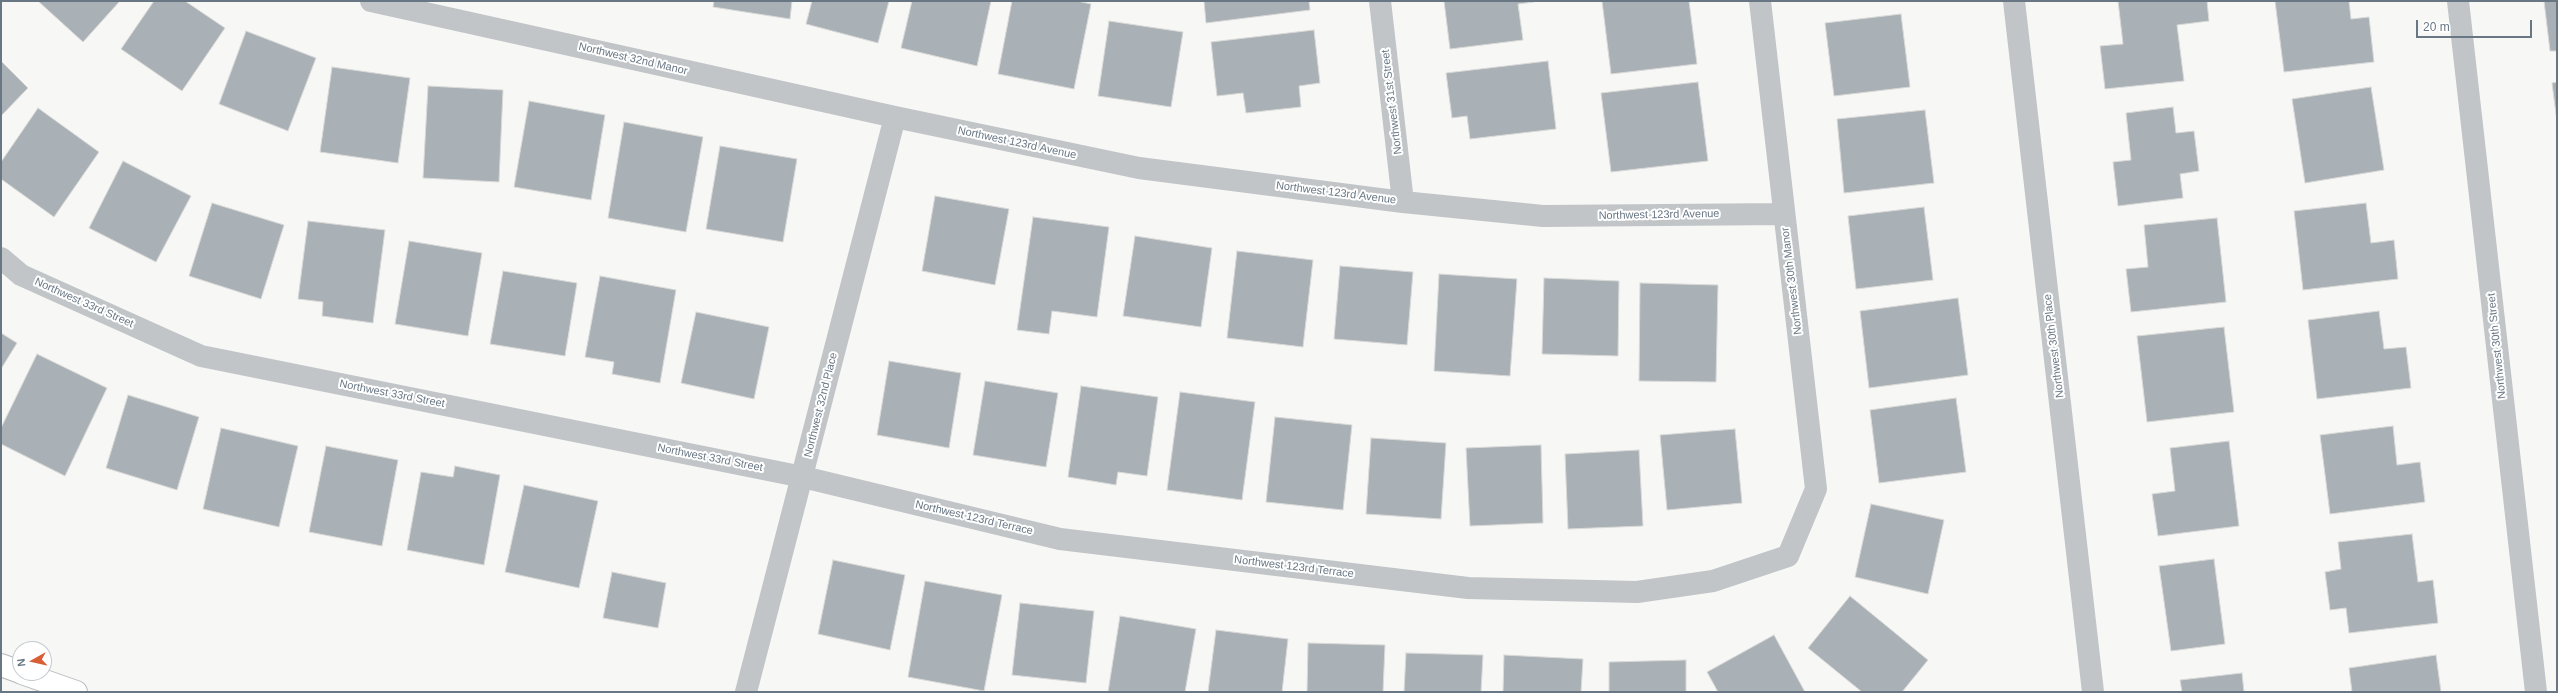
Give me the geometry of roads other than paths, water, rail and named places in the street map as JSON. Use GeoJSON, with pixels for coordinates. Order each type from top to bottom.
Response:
{"type":"FeatureCollection","features":[{"type":"Feature","properties":{"kind":"highway"},"geometry":{"type":"LineString","coordinates":[[1,665],[12,669]]}},
{"type":"Feature","properties":{"kind":"highway"},"geometry":{"type":"LineString","coordinates":[[44,681],[76,692]]}},
{"type":"Feature","properties":{"kind":"street","name":"Northwest 32nd Manor"},"geometry":{"type":"LineString","coordinates":[[371,1],[895,117]]}},
{"type":"Feature","properties":{"kind":"street","name":"Northwest 31st Street"},"geometry":{"type":"LineString","coordinates":[[1380,1],[1403,202]]}},
{"type":"Feature","properties":{"kind":"street","name":"Northwest 30th Manor"},"geometry":{"type":"LineString","coordinates":[[1760,1],[1816,489],[1788,556]]}},
{"type":"Feature","properties":{"kind":"street","name":"Northwest 30th Place"},"geometry":{"type":"LineString","coordinates":[[2014,1],[2093,692]]}},
{"type":"Feature","properties":{"kind":"street","name":"Northwest 30th Street"},"geometry":{"type":"LineString","coordinates":[[2458,1],[2536,692]]}},
{"type":"Feature","properties":{"kind":"street","name":"Northwest 123rd Avenue"},"geometry":{"type":"LineString","coordinates":[[895,117],[1139,168],[1403,202],[1544,216],[1784,214]]}},
{"type":"Feature","properties":{"kind":"street","name":"Northwest 32nd Place"},"geometry":{"type":"LineString","coordinates":[[746,692],[803,477],[895,117]]}},
{"type":"Feature","properties":{"kind":"street","name":"Northwest 33rd Street"},"geometry":{"type":"LineString","coordinates":[[1,258],[21,275],[201,356],[803,477]]}},
{"type":"Feature","properties":{"kind":"street","name":"Northwest 123rd Terrace"},"geometry":{"type":"LineString","coordinates":[[803,477],[1060,539],[1468,588],[1637,592],[1713,582],[1788,556]]}}]}
